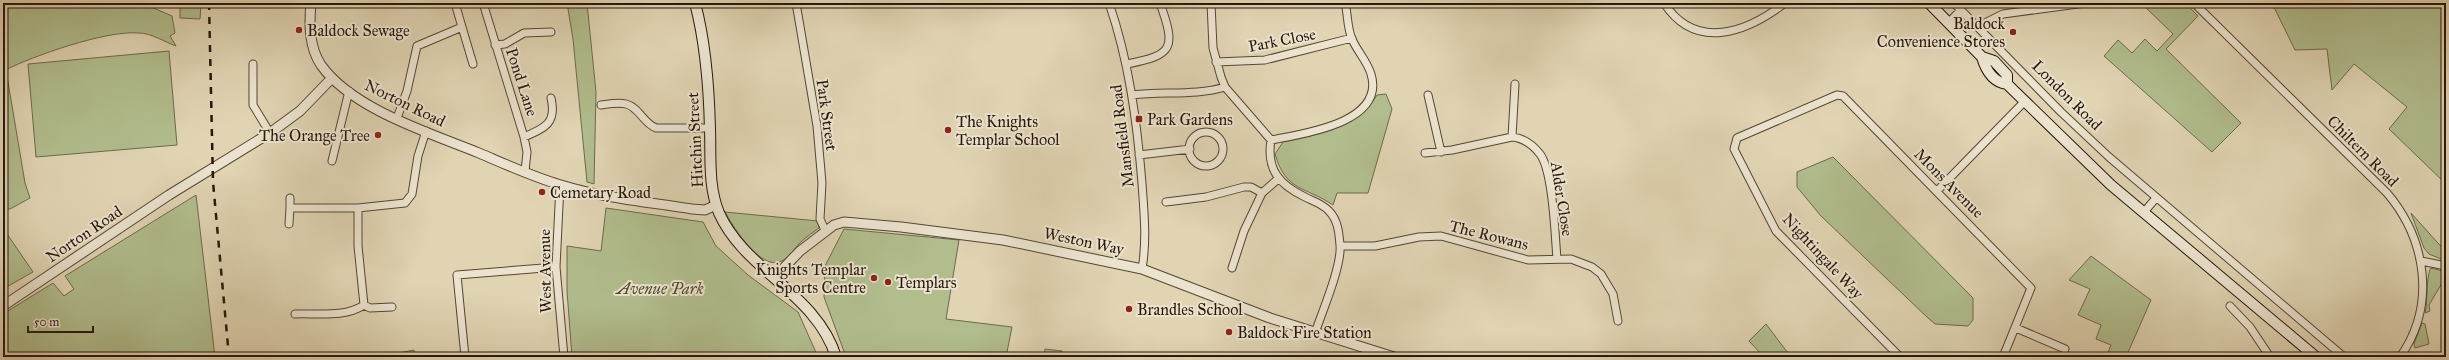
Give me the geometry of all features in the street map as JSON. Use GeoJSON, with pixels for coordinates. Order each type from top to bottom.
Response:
{"type":"FeatureCollection","features":[{"type":"Feature","properties":{"kind":"main road","name":"Hitchin Street"},"geometry":{"type":"LineString","coordinates":[[695,3],[706,62],[712,184],[716,205],[738,242],[804,305],[817,320],[836,357]]}},
{"type":"Feature","properties":{"kind":"main road"},"geometry":{"type":"LineString","coordinates":[[1929,3],[1949,22],[1982,58],[1986,69],[1999,83],[2008,84],[2111,185],[2316,357]]}},
{"type":"Feature","properties":{"kind":"street"},"geometry":{"type":"LineString","coordinates":[[312,3],[310,16],[313,45],[321,64],[332,78]]}},
{"type":"Feature","properties":{"kind":"street"},"geometry":{"type":"LineString","coordinates":[[455,3],[473,64]]}},
{"type":"Feature","properties":{"kind":"street","name":"Pond Lane"},"geometry":{"type":"LineString","coordinates":[[483,3],[524,137],[528,159],[525,171]]}},
{"type":"Feature","properties":{"kind":"street","name":"Park Street"},"geometry":{"type":"LineString","coordinates":[[796,3],[817,126],[822,183],[820,219],[825,230]]}},
{"type":"Feature","properties":{"kind":"street","name":"Mansfield Road"},"geometry":{"type":"LineString","coordinates":[[1108,3],[1127,64],[1140,155],[1145,244],[1142,269]]}},
{"type":"Feature","properties":{"kind":"street"},"geometry":{"type":"LineString","coordinates":[[1127,64],[1160,56],[1168,45],[1170,33],[1160,3]]}},
{"type":"Feature","properties":{"kind":"street"},"geometry":{"type":"LineString","coordinates":[[1211,3],[1213,48],[1216,62],[1225,87],[1271,140],[1270,156],[1278,179],[1292,191],[1329,210],[1337,224],[1340,246],[1338,262],[1315,333]]}},
{"type":"Feature","properties":{"kind":"street"},"geometry":{"type":"LineString","coordinates":[[1271,140],[1321,129],[1351,117],[1363,106],[1373,89],[1371,74],[1352,38],[1345,3]]}},
{"type":"Feature","properties":{"kind":"street"},"geometry":{"type":"LineString","coordinates":[[1664,3],[1686,26],[1701,33],[1709,34],[1726,31],[1757,20],[1785,3]]}},
{"type":"Feature","properties":{"kind":"street","name":"London Road"},"geometry":{"type":"LineString","coordinates":[[1954,3],[2060,112],[2156,198],[2344,357]]}},
{"type":"Feature","properties":{"kind":"street"},"geometry":{"type":"LineString","coordinates":[[1977,27],[2003,14],[2084,3]]}},
{"type":"Feature","properties":{"kind":"street","name":"Chiltern Road"},"geometry":{"type":"LineString","coordinates":[[2194,3],[2387,193],[2412,229],[2421,261],[2423,291],[2420,313],[2411,337],[2400,357]]}},
{"type":"Feature","properties":{"kind":"street"},"geometry":{"type":"LineString","coordinates":[[1949,22],[1961,10]]}},
{"type":"Feature","properties":{"kind":"street"},"geometry":{"type":"LineString","coordinates":[[397,118],[407,91],[417,46],[462,27]]}},
{"type":"Feature","properties":{"kind":"street"},"geometry":{"type":"LineString","coordinates":[[495,45],[504,44],[524,33],[551,32]]}},
{"type":"Feature","properties":{"kind":"street","name":"Park Close"},"geometry":{"type":"LineString","coordinates":[[1216,62],[1264,60],[1352,38]]}},
{"type":"Feature","properties":{"kind":"street"},"geometry":{"type":"LineString","coordinates":[[253,64],[253,105],[270,133]]}},
{"type":"Feature","properties":{"kind":"street","name":"Norton Road"},"geometry":{"type":"LineString","coordinates":[[3,306],[162,199],[270,133],[300,110],[332,78],[349,91],[397,118],[560,185],[692,210],[705,210],[716,205]]}},
{"type":"Feature","properties":{"kind":"street"},"geometry":{"type":"LineString","coordinates":[[1425,153],[1441,152],[1512,137],[1515,84]]}},
{"type":"Feature","properties":{"kind":"street"},"geometry":{"type":"LineString","coordinates":[[1132,95],[1159,92],[1196,94],[1225,87]]}},
{"type":"Feature","properties":{"kind":"street"},"geometry":{"type":"LineString","coordinates":[[332,161],[349,91]]}},
{"type":"Feature","properties":{"kind":"street"},"geometry":{"type":"LineString","coordinates":[[1428,95],[1441,152]]}},
{"type":"Feature","properties":{"kind":"street","name":"Nightingale Way"},"geometry":{"type":"LineString","coordinates":[[1841,95],[1741,136],[1734,141],[1734,149],[1776,231],[1900,357]]}},
{"type":"Feature","properties":{"kind":"street","name":"Mons Avenue"},"geometry":{"type":"LineString","coordinates":[[1841,95],[2029,284],[2031,288],[2030,294],[2016,328]]}},
{"type":"Feature","properties":{"kind":"street"},"geometry":{"type":"LineString","coordinates":[[524,137],[542,128],[551,120],[554,109],[551,98]]}},
{"type":"Feature","properties":{"kind":"street"},"geometry":{"type":"LineString","coordinates":[[1938,191],[2025,101]]}},
{"type":"Feature","properties":{"kind":"street"},"geometry":{"type":"LineString","coordinates":[[601,105],[622,104],[632,106],[650,126],[656,128],[710,128]]}},
{"type":"Feature","properties":{"kind":"street"},"geometry":{"type":"LineString","coordinates":[[290,208],[358,208],[396,205],[408,200],[414,185],[418,156],[426,131]]}},
{"type":"Feature","properties":{"kind":"street"},"geometry":{"type":"LineString","coordinates":[[1205,132],[1215,135],[1223,148],[1220,159],[1207,165],[1196,162],[1190,149],[1193,139],[1205,132]]}},
{"type":"Feature","properties":{"kind":"street","name":"Alder Close"},"geometry":{"type":"LineString","coordinates":[[1512,137],[1518,138],[1534,147],[1541,155],[1545,164],[1552,209],[1557,259]]}},
{"type":"Feature","properties":{"kind":"street"},"geometry":{"type":"LineString","coordinates":[[1140,155],[1190,149]]}},
{"type":"Feature","properties":{"kind":"street"},"geometry":{"type":"LineString","coordinates":[[1232,268],[1244,230],[1262,193],[1278,179]]}},
{"type":"Feature","properties":{"kind":"street","name":"West Avenue"},"geometry":{"type":"LineString","coordinates":[[560,185],[556,267],[564,357]]}},
{"type":"Feature","properties":{"kind":"street"},"geometry":{"type":"LineString","coordinates":[[1166,202],[1206,197],[1247,187],[1262,193]]}},
{"type":"Feature","properties":{"kind":"street"},"geometry":{"type":"LineString","coordinates":[[289,224],[290,198]]}},
{"type":"Feature","properties":{"kind":"street"},"geometry":{"type":"LineString","coordinates":[[2144,212],[2156,198]]}},
{"type":"Feature","properties":{"kind":"street"},"geometry":{"type":"LineString","coordinates":[[358,208],[358,246],[364,305]]}},
{"type":"Feature","properties":{"kind":"street","name":"Weston Way"},"geometry":{"type":"LineString","coordinates":[[774,278],[800,251],[825,230],[844,222],[901,227],[1003,240],[1142,269],[1365,353],[1394,357]]}},
{"type":"Feature","properties":{"kind":"street","name":"The Rowans"},"geometry":{"type":"LineString","coordinates":[[1340,246],[1375,246],[1419,237],[1441,236],[1528,260],[1557,259],[1583,263],[1601,274],[1613,294],[1618,321]]}},
{"type":"Feature","properties":{"kind":"street"},"geometry":{"type":"LineString","coordinates":[[2421,261],[2446,266]]}},
{"type":"Feature","properties":{"kind":"street"},"geometry":{"type":"LineString","coordinates":[[465,357],[458,275],[556,267]]}},
{"type":"Feature","properties":{"kind":"street"},"geometry":{"type":"LineString","coordinates":[[364,305],[370,308],[392,307]]}},
{"type":"Feature","properties":{"kind":"street"},"geometry":{"type":"LineString","coordinates":[[295,314],[340,314],[357,310],[364,305]]}},
{"type":"Feature","properties":{"kind":"street"},"geometry":{"type":"LineString","coordinates":[[2230,306],[2250,327],[2270,357]]}},
{"type":"Feature","properties":{"kind":"street"},"geometry":{"type":"LineString","coordinates":[[2003,357],[2016,328],[2065,349]]}},
{"type":"Feature","properties":{"kind":"green space"},"geometry":{"type":"Polygon","coordinates":[[[3,3],[142,3],[172,16],[175,33],[170,36],[176,46],[144,33],[125,33],[70,45],[32,58],[3,71],[3,3]]]}},
{"type":"Feature","properties":{"kind":"green space"},"geometry":{"type":"Polygon","coordinates":[[[180,3],[201,3],[200,19],[180,18],[180,3]]]}},
{"type":"Feature","properties":{"kind":"green space"},"geometry":{"type":"Polygon","coordinates":[[[567,3],[587,3],[596,92],[594,184],[587,182],[573,39],[567,3]]]}},
{"type":"Feature","properties":{"kind":"green space"},"geometry":{"type":"Polygon","coordinates":[[[2141,3],[2185,3],[2198,16],[2166,49],[2241,123],[2212,152],[2104,56],[2118,40],[2132,53],[2145,39],[2157,51],[2173,34],[2141,3]]]}},
{"type":"Feature","properties":{"kind":"green space"},"geometry":{"type":"Polygon","coordinates":[[[2272,3],[2446,3],[2446,184],[2389,129],[2407,107],[2354,64],[2332,90],[2327,49],[2295,50],[2272,3]]]}},
{"type":"Feature","properties":{"kind":"green space"},"geometry":{"type":"Polygon","coordinates":[[[169,51],[177,145],[36,157],[28,64],[169,51]]]}},
{"type":"Feature","properties":{"kind":"green space"},"geometry":{"type":"Polygon","coordinates":[[[7,76],[25,183],[30,198],[10,209],[3,208],[3,78],[7,76]]]}},
{"type":"Feature","properties":{"kind":"green space"},"geometry":{"type":"Polygon","coordinates":[[[1386,94],[1392,109],[1368,193],[1337,193],[1333,205],[1291,182],[1285,175],[1275,154],[1283,142],[1336,128],[1359,115],[1369,106],[1377,95],[1386,94]]]}},
{"type":"Feature","properties":{"kind":"green space"},"geometry":{"type":"Polygon","coordinates":[[[1833,157],[1973,298],[1973,320],[1968,326],[1935,324],[1821,216],[1797,187],[1797,172],[1833,157]]]}},
{"type":"Feature","properties":{"kind":"green space"},"geometry":{"type":"Polygon","coordinates":[[[196,195],[215,357],[3,357],[3,314],[53,283],[64,296],[74,289],[65,276],[196,195]]]}},
{"type":"Feature","properties":{"kind":"green space","name":"Avenue Park"},"geometry":{"type":"Polygon","coordinates":[[[606,208],[703,222],[716,246],[748,275],[798,312],[818,357],[572,357],[567,291],[567,246],[601,251],[606,208]]]}},
{"type":"Feature","properties":{"kind":"green space"},"geometry":{"type":"Polygon","coordinates":[[[725,212],[818,221],[819,228],[804,239],[790,255],[776,263],[759,256],[750,248],[725,212]]]}},
{"type":"Feature","properties":{"kind":"green space"},"geometry":{"type":"Polygon","coordinates":[[[2411,213],[2446,252],[2446,261],[2429,254],[2424,248],[2411,213]]]}},
{"type":"Feature","properties":{"kind":"green space"},"geometry":{"type":"Polygon","coordinates":[[[3,228],[33,272],[3,289],[3,228]]]}},
{"type":"Feature","properties":{"kind":"green space"},"geometry":{"type":"Polygon","coordinates":[[[844,229],[959,240],[946,319],[1012,327],[1006,357],[846,357],[824,297],[825,266],[844,229]]]}},
{"type":"Feature","properties":{"kind":"green space"},"geometry":{"type":"Polygon","coordinates":[[[2091,256],[2151,300],[2126,357],[2106,357],[2111,345],[2096,339],[2101,325],[2078,315],[2090,289],[2069,280],[2091,256]]]}},
{"type":"Feature","properties":{"kind":"green space"},"geometry":{"type":"Polygon","coordinates":[[[2431,268],[2446,272],[2446,281],[2442,283],[2429,305],[2430,311],[2425,313],[2428,276],[2431,268]]]}},
{"type":"Feature","properties":{"kind":"green space"},"geometry":{"type":"Polygon","coordinates":[[[2422,323],[2425,324],[2429,344],[2415,348],[2414,344],[2422,323]]]}},
{"type":"Feature","properties":{"kind":"green space"},"geometry":{"type":"Polygon","coordinates":[[[1766,324],[1791,357],[1764,357],[1749,341],[1766,324]]]}},
{"type":"Feature","properties":{"kind":"green space"},"geometry":{"type":"Polygon","coordinates":[[[1045,349],[1062,351],[1062,357],[1044,357],[1045,349]]]}},
{"type":"Feature","properties":{"kind":"green space"},"geometry":{"type":"Polygon","coordinates":[[[414,350],[415,357],[378,357],[414,350]]]}},
{"type":"Feature","properties":{"kind":"railway"},"geometry":{"type":"LineString","coordinates":[[209,3],[213,182],[229,357]]}},
{"type":"Feature","properties":{"kind":"place","name":"Baldock Sewage"},"geometry":{"type":"Point","coordinates":[299,30]}},
{"type":"Feature","properties":{"kind":"place","name":"Baldock Convenience Stores"},"geometry":{"type":"Point","coordinates":[2013,32]}},
{"type":"Feature","properties":{"kind":"place","name":"Park Gardens"},"geometry":{"type":"Point","coordinates":[1139,119]}},
{"type":"Feature","properties":{"kind":"place","name":"The Knights Templar School"},"geometry":{"type":"Point","coordinates":[948,130]}},
{"type":"Feature","properties":{"kind":"place","name":"The Orange Tree"},"geometry":{"type":"Point","coordinates":[378,135]}},
{"type":"Feature","properties":{"kind":"place","name":"Cemetary Road"},"geometry":{"type":"Point","coordinates":[542,192]}},
{"type":"Feature","properties":{"kind":"place","name":"Knights Templar Sports Centre"},"geometry":{"type":"Point","coordinates":[874,278]}},
{"type":"Feature","properties":{"kind":"place","name":"Templars"},"geometry":{"type":"Point","coordinates":[888,282]}},
{"type":"Feature","properties":{"kind":"place","name":"Brandles School"},"geometry":{"type":"Point","coordinates":[1129,309]}},
{"type":"Feature","properties":{"kind":"place","name":"Baldock Fire Station"},"geometry":{"type":"Point","coordinates":[1229,332]}}]}
